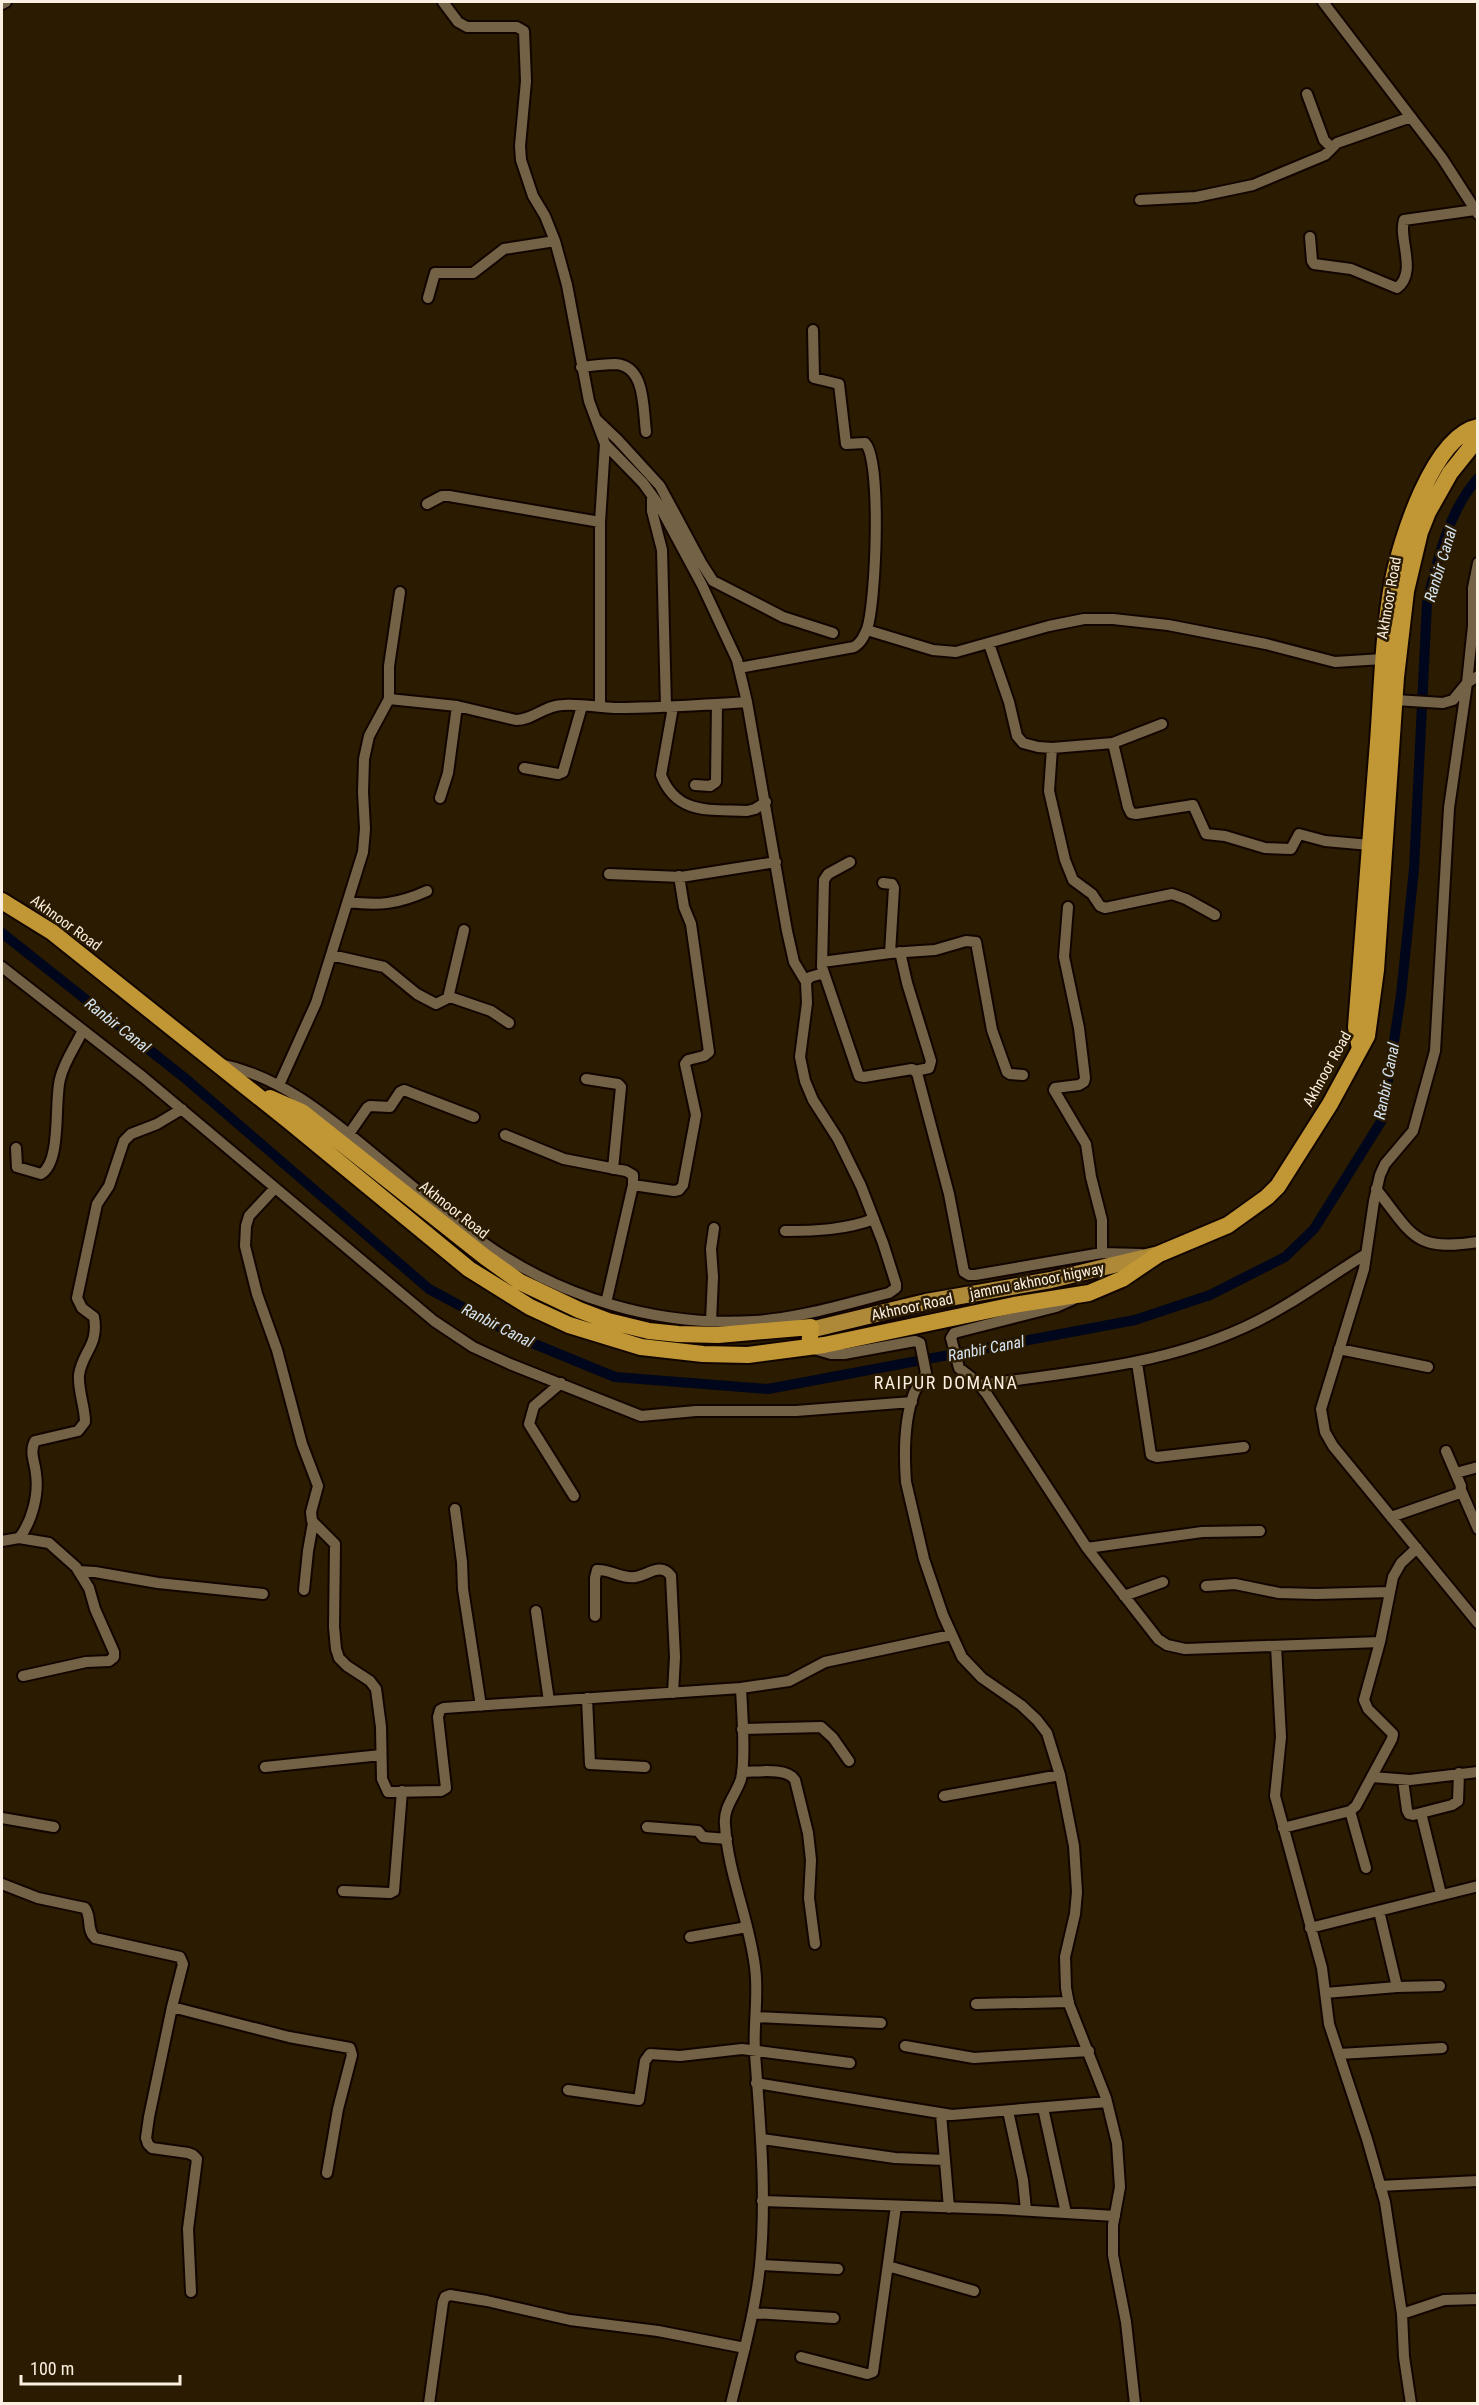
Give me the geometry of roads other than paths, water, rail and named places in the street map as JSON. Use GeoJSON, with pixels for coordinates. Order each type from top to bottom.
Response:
{"type":"FeatureCollection","features":[{"type":"Feature","properties":{"kind":"highway"},"geometry":{"type":"LineString","coordinates":[[1360,1049],[1356,1027],[1383,659],[1393,578],[1416,501],[1448,446],[1460,434],[1478,427]]}},
{"type":"Feature","properties":{"kind":"highway","name":"Akhnoor Road"},"geometry":{"type":"LineString","coordinates":[[2,901],[52,932],[250,1089],[470,1269],[510,1296],[551,1317],[596,1335],[664,1350],[725,1355],[782,1352],[810,1339],[912,1325],[964,1314],[1078,1296],[1115,1283],[1159,1254],[1228,1225],[1256,1206],[1278,1186],[1342,1084],[1370,1028],[1402,701],[1397,656],[1406,591],[1420,532],[1428,512],[1450,474],[1478,438]]}},
{"type":"Feature","properties":{"kind":"main road","name":"jammu akhnoor higway"},"geometry":{"type":"LineString","coordinates":[[810,1339],[926,1302],[1051,1280],[1159,1254]]}},
{"type":"Feature","properties":{"kind":"street"},"geometry":{"type":"LineString","coordinates":[[2,4],[6,2]]}},
{"type":"Feature","properties":{"kind":"street"},"geometry":{"type":"LineString","coordinates":[[443,2],[458,22],[467,27],[517,27],[524,31],[526,81],[520,146],[521,160],[533,196],[548,222],[555,241],[567,285],[581,367],[604,444],[600,522],[600,707]]}},
{"type":"Feature","properties":{"kind":"street"},"geometry":{"type":"LineString","coordinates":[[1310,237],[1314,264],[1351,269],[1397,288],[1402,284],[1407,262],[1402,228],[1404,220],[1472,212],[1442,158],[1406,119],[1323,2]]}},
{"type":"Feature","properties":{"kind":"street"},"geometry":{"type":"LineString","coordinates":[[1307,94],[1324,140],[1331,147]]}},
{"type":"Feature","properties":{"kind":"street"},"geometry":{"type":"LineString","coordinates":[[1140,200],[1196,197],[1242,188],[1325,155],[1331,147],[1406,119]]}},
{"type":"Feature","properties":{"kind":"street"},"geometry":{"type":"LineString","coordinates":[[428,298],[435,273],[473,273],[504,249],[555,241]]}},
{"type":"Feature","properties":{"kind":"street"},"geometry":{"type":"LineString","coordinates":[[739,668],[854,647],[867,630],[877,561],[870,455],[866,444],[847,445],[845,443],[838,384],[814,378],[813,330]]}},
{"type":"Feature","properties":{"kind":"street"},"geometry":{"type":"LineString","coordinates":[[581,367],[616,364],[631,369],[641,389],[646,432]]}},
{"type":"Feature","properties":{"kind":"street"},"geometry":{"type":"LineString","coordinates":[[595,418],[660,486],[713,581],[783,616],[832,633]]}},
{"type":"Feature","properties":{"kind":"street"},"geometry":{"type":"LineString","coordinates":[[217,1063],[250,1071],[295,1094],[349,1134],[483,1242],[553,1282],[606,1303],[666,1318],[711,1322],[756,1321],[839,1306],[893,1291],[896,1288],[896,1279],[851,1165],[813,1100],[802,1072],[800,1057],[807,1003],[806,982],[794,962],[766,802],[739,668],[730,643],[702,585],[652,495],[604,444]]}},
{"type":"Feature","properties":{"kind":"street"},"geometry":{"type":"LineString","coordinates":[[652,495],[652,511],[662,550],[669,707],[661,775],[681,802],[694,808],[747,811],[766,802]]}},
{"type":"Feature","properties":{"kind":"street"},"geometry":{"type":"LineString","coordinates":[[427,504],[441,496],[449,496],[600,522]]}},
{"type":"Feature","properties":{"kind":"street"},"geometry":{"type":"LineString","coordinates":[[1477,568],[1467,683],[1449,808],[1435,1051],[1413,1131],[1385,1164],[1376,1189],[1358,1291],[1321,1409],[1325,1432],[1333,1446],[1478,1623]]}},
{"type":"Feature","properties":{"kind":"street"},"geometry":{"type":"LineString","coordinates":[[279,1085],[310,1019],[365,843],[362,776],[367,743],[389,699],[389,666],[400,592]]}},
{"type":"Feature","properties":{"kind":"street"},"geometry":{"type":"LineString","coordinates":[[867,630],[945,652],[956,652],[1049,626],[1084,619],[1113,619],[1157,623],[1266,644],[1335,662],[1383,659]]}},
{"type":"Feature","properties":{"kind":"street"},"geometry":{"type":"LineString","coordinates":[[989,644],[1006,691],[1019,740],[1038,747],[1113,743],[1162,724]]}},
{"type":"Feature","properties":{"kind":"street"},"geometry":{"type":"LineString","coordinates":[[1402,701],[1443,703],[1454,700],[1467,683],[1478,676]]}},
{"type":"Feature","properties":{"kind":"street"},"geometry":{"type":"LineString","coordinates":[[389,699],[457,706],[516,720],[529,718],[552,706],[669,707],[747,702]]}},
{"type":"Feature","properties":{"kind":"street"},"geometry":{"type":"LineString","coordinates":[[695,784],[710,786],[716,782],[717,704]]}},
{"type":"Feature","properties":{"kind":"street"},"geometry":{"type":"LineString","coordinates":[[440,798],[450,765],[457,706]]}},
{"type":"Feature","properties":{"kind":"street"},"geometry":{"type":"LineString","coordinates":[[524,768],[560,774],[563,772],[582,706]]}},
{"type":"Feature","properties":{"kind":"street"},"geometry":{"type":"LineString","coordinates":[[1113,743],[1131,813],[1193,805],[1206,834],[1225,836],[1270,849],[1289,850],[1299,834],[1325,841],[1370,845]]}},
{"type":"Feature","properties":{"kind":"street"},"geometry":{"type":"LineString","coordinates":[[1052,747],[1049,799],[1065,860],[1077,884],[1092,894],[1100,906],[1105,908],[1172,894],[1215,915]]}},
{"type":"Feature","properties":{"kind":"street"},"geometry":{"type":"LineString","coordinates":[[609,874],[679,876],[776,862]]}},
{"type":"Feature","properties":{"kind":"street"},"geometry":{"type":"LineString","coordinates":[[850,862],[828,874],[824,880],[823,968],[860,1077],[929,1068],[931,1061],[895,952],[894,888],[892,884],[883,883]]}},
{"type":"Feature","properties":{"kind":"street"},"geometry":{"type":"LineString","coordinates":[[633,1185],[674,1191],[681,1188],[696,1124],[685,1064],[688,1060],[707,1055],[709,1052],[691,924],[684,907],[679,876]]}},
{"type":"Feature","properties":{"kind":"street"},"geometry":{"type":"LineString","coordinates":[[348,902],[378,905],[393,903],[427,891]]}},
{"type":"Feature","properties":{"kind":"street"},"geometry":{"type":"LineString","coordinates":[[1068,907],[1064,957],[1079,1028],[1085,1078],[1084,1082],[1079,1085],[1054,1090],[1086,1144],[1091,1177],[1102,1220],[1101,1252]]}},
{"type":"Feature","properties":{"kind":"street"},"geometry":{"type":"LineString","coordinates":[[448,998],[464,930]]}},
{"type":"Feature","properties":{"kind":"street"},"geometry":{"type":"LineString","coordinates":[[806,982],[823,968],[895,952],[935,950],[970,940],[976,942],[992,1030],[1008,1073],[1023,1075]]}},
{"type":"Feature","properties":{"kind":"street"},"geometry":{"type":"LineString","coordinates":[[331,955],[384,968],[417,994],[436,1004],[448,998],[490,1011],[509,1023]]}},
{"type":"Feature","properties":{"kind":"street"},"geometry":{"type":"LineString","coordinates":[[2,967],[182,1109],[434,1321],[473,1347],[641,1416],[696,1411],[796,1411],[912,1402]]}},
{"type":"Feature","properties":{"kind":"street"},"geometry":{"type":"LineString","coordinates":[[16,1148],[17,1167],[41,1174],[47,1169],[55,1145],[59,1081],[82,1032]]}},
{"type":"Feature","properties":{"kind":"street"},"geometry":{"type":"LineString","coordinates":[[915,1071],[949,1194],[964,1272],[975,1275],[1101,1252],[1159,1254]]}},
{"type":"Feature","properties":{"kind":"street"},"geometry":{"type":"LineString","coordinates":[[586,1079],[618,1084],[621,1087],[613,1169]]}},
{"type":"Feature","properties":{"kind":"street"},"geometry":{"type":"LineString","coordinates":[[349,1134],[367,1108],[392,1106],[401,1091],[474,1118]]}},
{"type":"Feature","properties":{"kind":"street"},"geometry":{"type":"LineString","coordinates":[[19,1538],[29,1521],[36,1490],[32,1446],[41,1438],[78,1431],[85,1422],[79,1384],[80,1372],[94,1341],[95,1322],[94,1317],[82,1308],[77,1298],[97,1204],[109,1186],[124,1141],[131,1134],[157,1124],[182,1109]]}},
{"type":"Feature","properties":{"kind":"street"},"geometry":{"type":"LineString","coordinates":[[505,1135],[564,1159],[633,1175],[633,1185],[606,1303]]}},
{"type":"Feature","properties":{"kind":"street"},"geometry":{"type":"LineString","coordinates":[[275,1188],[249,1216],[245,1246],[256,1294],[277,1350],[294,1419],[318,1485],[311,1512],[313,1523],[306,1560],[304,1590]]}},
{"type":"Feature","properties":{"kind":"street"},"geometry":{"type":"LineString","coordinates":[[1376,1189],[1413,1235],[1421,1241],[1449,1246],[1478,1242]]}},
{"type":"Feature","properties":{"kind":"street"},"geometry":{"type":"LineString","coordinates":[[785,1231],[833,1229],[858,1225],[874,1219]]}},
{"type":"Feature","properties":{"kind":"street"},"geometry":{"type":"LineString","coordinates":[[711,1322],[713,1268],[711,1249],[714,1228]]}},
{"type":"Feature","properties":{"kind":"street"},"geometry":{"type":"LineString","coordinates":[[980,1385],[1137,1363],[1182,1351],[1248,1326],[1366,1254]]}},
{"type":"Feature","properties":{"kind":"street"},"geometry":{"type":"LineString","coordinates":[[1078,1296],[1056,1307],[957,1331],[951,1338],[957,1365],[980,1385],[1088,1548],[1158,1639],[1177,1648],[1380,1642]]}},
{"type":"Feature","properties":{"kind":"street"},"geometry":{"type":"LineString","coordinates":[[810,1339],[837,1354],[915,1341],[922,1346],[926,1370],[912,1402],[906,1449],[906,1482],[924,1559],[951,1635],[962,1657],[971,1668],[1021,1705],[1047,1733],[1060,1775],[1070,1815],[1077,1874],[1075,1914],[1064,1964],[1069,2002],[1107,2102],[1120,2167],[1120,2187],[1114,2216],[1113,2255],[1126,2322],[1135,2403]]}},
{"type":"Feature","properties":{"kind":"street"},"geometry":{"type":"LineString","coordinates":[[1339,1349],[1428,1367]]}},
{"type":"Feature","properties":{"kind":"street"},"geometry":{"type":"LineString","coordinates":[[1137,1363],[1152,1456],[1244,1447]]}},
{"type":"Feature","properties":{"kind":"street"},"geometry":{"type":"LineString","coordinates":[[561,1383],[534,1406],[529,1424],[574,1496]]}},
{"type":"Feature","properties":{"kind":"street"},"geometry":{"type":"LineString","coordinates":[[1446,1451],[1478,1529]]}},
{"type":"Feature","properties":{"kind":"street"},"geometry":{"type":"LineString","coordinates":[[1456,1473],[1478,1467]]}},
{"type":"Feature","properties":{"kind":"street"},"geometry":{"type":"LineString","coordinates":[[1392,1516],[1461,1490]]}},
{"type":"Feature","properties":{"kind":"street"},"geometry":{"type":"LineString","coordinates":[[455,1509],[463,1589],[481,1706]]}},
{"type":"Feature","properties":{"kind":"street"},"geometry":{"type":"LineString","coordinates":[[313,1523],[332,1538],[335,1544],[336,1649],[339,1658],[376,1689],[381,1727],[382,1779],[386,1790],[391,1792],[444,1790],[447,1784],[438,1713],[444,1708],[741,1688],[789,1682],[825,1662],[951,1635]]}},
{"type":"Feature","properties":{"kind":"street"},"geometry":{"type":"LineString","coordinates":[[1088,1548],[1194,1533],[1260,1531]]}},
{"type":"Feature","properties":{"kind":"street"},"geometry":{"type":"LineString","coordinates":[[2,1541],[19,1538],[49,1543],[79,1571],[89,1588],[99,1619],[114,1652],[112,1660],[86,1662],[23,1676]]}},
{"type":"Feature","properties":{"kind":"street"},"geometry":{"type":"LineString","coordinates":[[1283,1828],[1350,1811],[1356,1806],[1393,1736],[1365,1703],[1396,1570],[1417,1548]]}},
{"type":"Feature","properties":{"kind":"street"},"geometry":{"type":"LineString","coordinates":[[595,1616],[597,1570],[626,1577],[639,1576],[658,1569],[668,1572],[671,1576],[674,1629],[673,1693]]}},
{"type":"Feature","properties":{"kind":"street"},"geometry":{"type":"LineString","coordinates":[[79,1571],[158,1583],[263,1594]]}},
{"type":"Feature","properties":{"kind":"street"},"geometry":{"type":"LineString","coordinates":[[1124,1596],[1162,1582]]}},
{"type":"Feature","properties":{"kind":"street"},"geometry":{"type":"LineString","coordinates":[[1206,1586],[1235,1584],[1279,1593],[1390,1592]]}},
{"type":"Feature","properties":{"kind":"street"},"geometry":{"type":"LineString","coordinates":[[536,1611],[549,1701]]}},
{"type":"Feature","properties":{"kind":"street"},"geometry":{"type":"LineString","coordinates":[[1276,1646],[1281,1737],[1275,1796],[1322,1968],[1329,2024],[1380,2186],[1392,2245],[1402,2314],[1404,2357],[1411,2403]]}},
{"type":"Feature","properties":{"kind":"street"},"geometry":{"type":"LineString","coordinates":[[731,2403],[753,2313],[760,2265],[762,2201],[762,2139],[754,2051],[755,1967],[747,1927],[734,1885],[727,1839],[726,1813],[742,1772],[741,1688]]}},
{"type":"Feature","properties":{"kind":"street"},"geometry":{"type":"LineString","coordinates":[[587,1698],[591,1764],[645,1767]]}},
{"type":"Feature","properties":{"kind":"street"},"geometry":{"type":"LineString","coordinates":[[742,1729],[821,1727],[849,1761]]}},
{"type":"Feature","properties":{"kind":"street"},"geometry":{"type":"LineString","coordinates":[[265,1767],[381,1755]]}},
{"type":"Feature","properties":{"kind":"street"},"geometry":{"type":"LineString","coordinates":[[742,1772],[785,1773],[795,1780],[808,1833],[811,1860],[809,1898],[815,1944]]}},
{"type":"Feature","properties":{"kind":"street"},"geometry":{"type":"LineString","coordinates":[[1371,1777],[1403,1780],[1478,1772]]}},
{"type":"Feature","properties":{"kind":"street"},"geometry":{"type":"LineString","coordinates":[[1403,1780],[1407,1810],[1413,1815],[1458,1801],[1460,1797],[1459,1773]]}},
{"type":"Feature","properties":{"kind":"street"},"geometry":{"type":"LineString","coordinates":[[944,1796],[1060,1775]]}},
{"type":"Feature","properties":{"kind":"street"},"geometry":{"type":"LineString","coordinates":[[343,1891],[390,1893],[394,1891],[402,1791]]}},
{"type":"Feature","properties":{"kind":"street"},"geometry":{"type":"LineString","coordinates":[[1350,1811],[1366,1868]]}},
{"type":"Feature","properties":{"kind":"street"},"geometry":{"type":"LineString","coordinates":[[1421,1813],[1441,1894]]}},
{"type":"Feature","properties":{"kind":"street"},"geometry":{"type":"LineString","coordinates":[[2,1818],[54,1827]]}},
{"type":"Feature","properties":{"kind":"street"},"geometry":{"type":"LineString","coordinates":[[647,1827],[698,1831],[703,1837],[727,1839]]}},
{"type":"Feature","properties":{"kind":"street"},"geometry":{"type":"LineString","coordinates":[[2,1884],[38,1898],[85,1908],[88,1912],[89,1929],[95,1938],[180,1957],[183,1964],[151,2101],[146,2138],[152,2148],[188,2153],[197,2159],[188,2229],[191,2292]]}},
{"type":"Feature","properties":{"kind":"street"},"geometry":{"type":"LineString","coordinates":[[1310,1928],[1478,1886]]}},
{"type":"Feature","properties":{"kind":"street"},"geometry":{"type":"LineString","coordinates":[[1379,1911],[1397,1987]]}},
{"type":"Feature","properties":{"kind":"street"},"geometry":{"type":"LineString","coordinates":[[690,1936],[747,1927]]}},
{"type":"Feature","properties":{"kind":"street"},"geometry":{"type":"LineString","coordinates":[[1325,1993],[1440,1986]]}},
{"type":"Feature","properties":{"kind":"street"},"geometry":{"type":"LineString","coordinates":[[976,2004],[1069,2002]]}},
{"type":"Feature","properties":{"kind":"street"},"geometry":{"type":"LineString","coordinates":[[172,2007],[289,2037],[351,2048],[352,2055],[338,2109],[327,2173]]}},
{"type":"Feature","properties":{"kind":"street"},"geometry":{"type":"LineString","coordinates":[[756,2017],[881,2023]]}},
{"type":"Feature","properties":{"kind":"street"},"geometry":{"type":"LineString","coordinates":[[905,2046],[974,2058],[1089,2051]]}},
{"type":"Feature","properties":{"kind":"street"},"geometry":{"type":"LineString","coordinates":[[1339,2054],[1442,2048]]}},
{"type":"Feature","properties":{"kind":"street"},"geometry":{"type":"LineString","coordinates":[[568,2090],[637,2101],[640,2097],[645,2061],[650,2054],[680,2056],[737,2049],[850,2063]]}},
{"type":"Feature","properties":{"kind":"street"},"geometry":{"type":"LineString","coordinates":[[756,2083],[887,2103],[941,2114],[1107,2102]]}},
{"type":"Feature","properties":{"kind":"street"},"geometry":{"type":"LineString","coordinates":[[1043,2108],[1066,2213]]}},
{"type":"Feature","properties":{"kind":"street"},"geometry":{"type":"LineString","coordinates":[[1008,2110],[1023,2180],[1026,2210]]}},
{"type":"Feature","properties":{"kind":"street"},"geometry":{"type":"LineString","coordinates":[[941,2114],[949,2208]]}},
{"type":"Feature","properties":{"kind":"street"},"geometry":{"type":"LineString","coordinates":[[762,2139],[895,2157],[945,2160]]}},
{"type":"Feature","properties":{"kind":"street"},"geometry":{"type":"LineString","coordinates":[[1380,2186],[1478,2181]]}},
{"type":"Feature","properties":{"kind":"street"},"geometry":{"type":"LineString","coordinates":[[762,2201],[1026,2210],[1114,2216]]}},
{"type":"Feature","properties":{"kind":"street"},"geometry":{"type":"LineString","coordinates":[[801,2358],[867,2374],[873,2372],[896,2206]]}},
{"type":"Feature","properties":{"kind":"street"},"geometry":{"type":"LineString","coordinates":[[760,2265],[838,2269]]}},
{"type":"Feature","properties":{"kind":"street"},"geometry":{"type":"LineString","coordinates":[[888,2266],[974,2291]]}},
{"type":"Feature","properties":{"kind":"street"},"geometry":{"type":"LineString","coordinates":[[429,2403],[443,2302],[445,2297],[450,2295],[570,2320],[658,2331],[745,2348]]}},
{"type":"Feature","properties":{"kind":"street"},"geometry":{"type":"LineString","coordinates":[[1402,2314],[1444,2300],[1478,2299]]}},
{"type":"Feature","properties":{"kind":"street"},"geometry":{"type":"LineString","coordinates":[[753,2313],[834,2318]]}},
{"type":"Feature","properties":{"kind":"waterway","name":"Ranbir Canal"},"geometry":{"type":"LineString","coordinates":[[2,933],[186,1079],[429,1289],[520,1338],[615,1377],[768,1389],[1135,1320],[1210,1295],[1285,1257],[1314,1229],[1382,1120],[1401,995],[1414,869],[1427,603],[1451,521],[1478,478]]}},
{"type":"Feature","properties":{"kind":"district","name":"RAIPUR DOMANA"},"geometry":{"type":"Point","coordinates":[946,1383]}}]}
